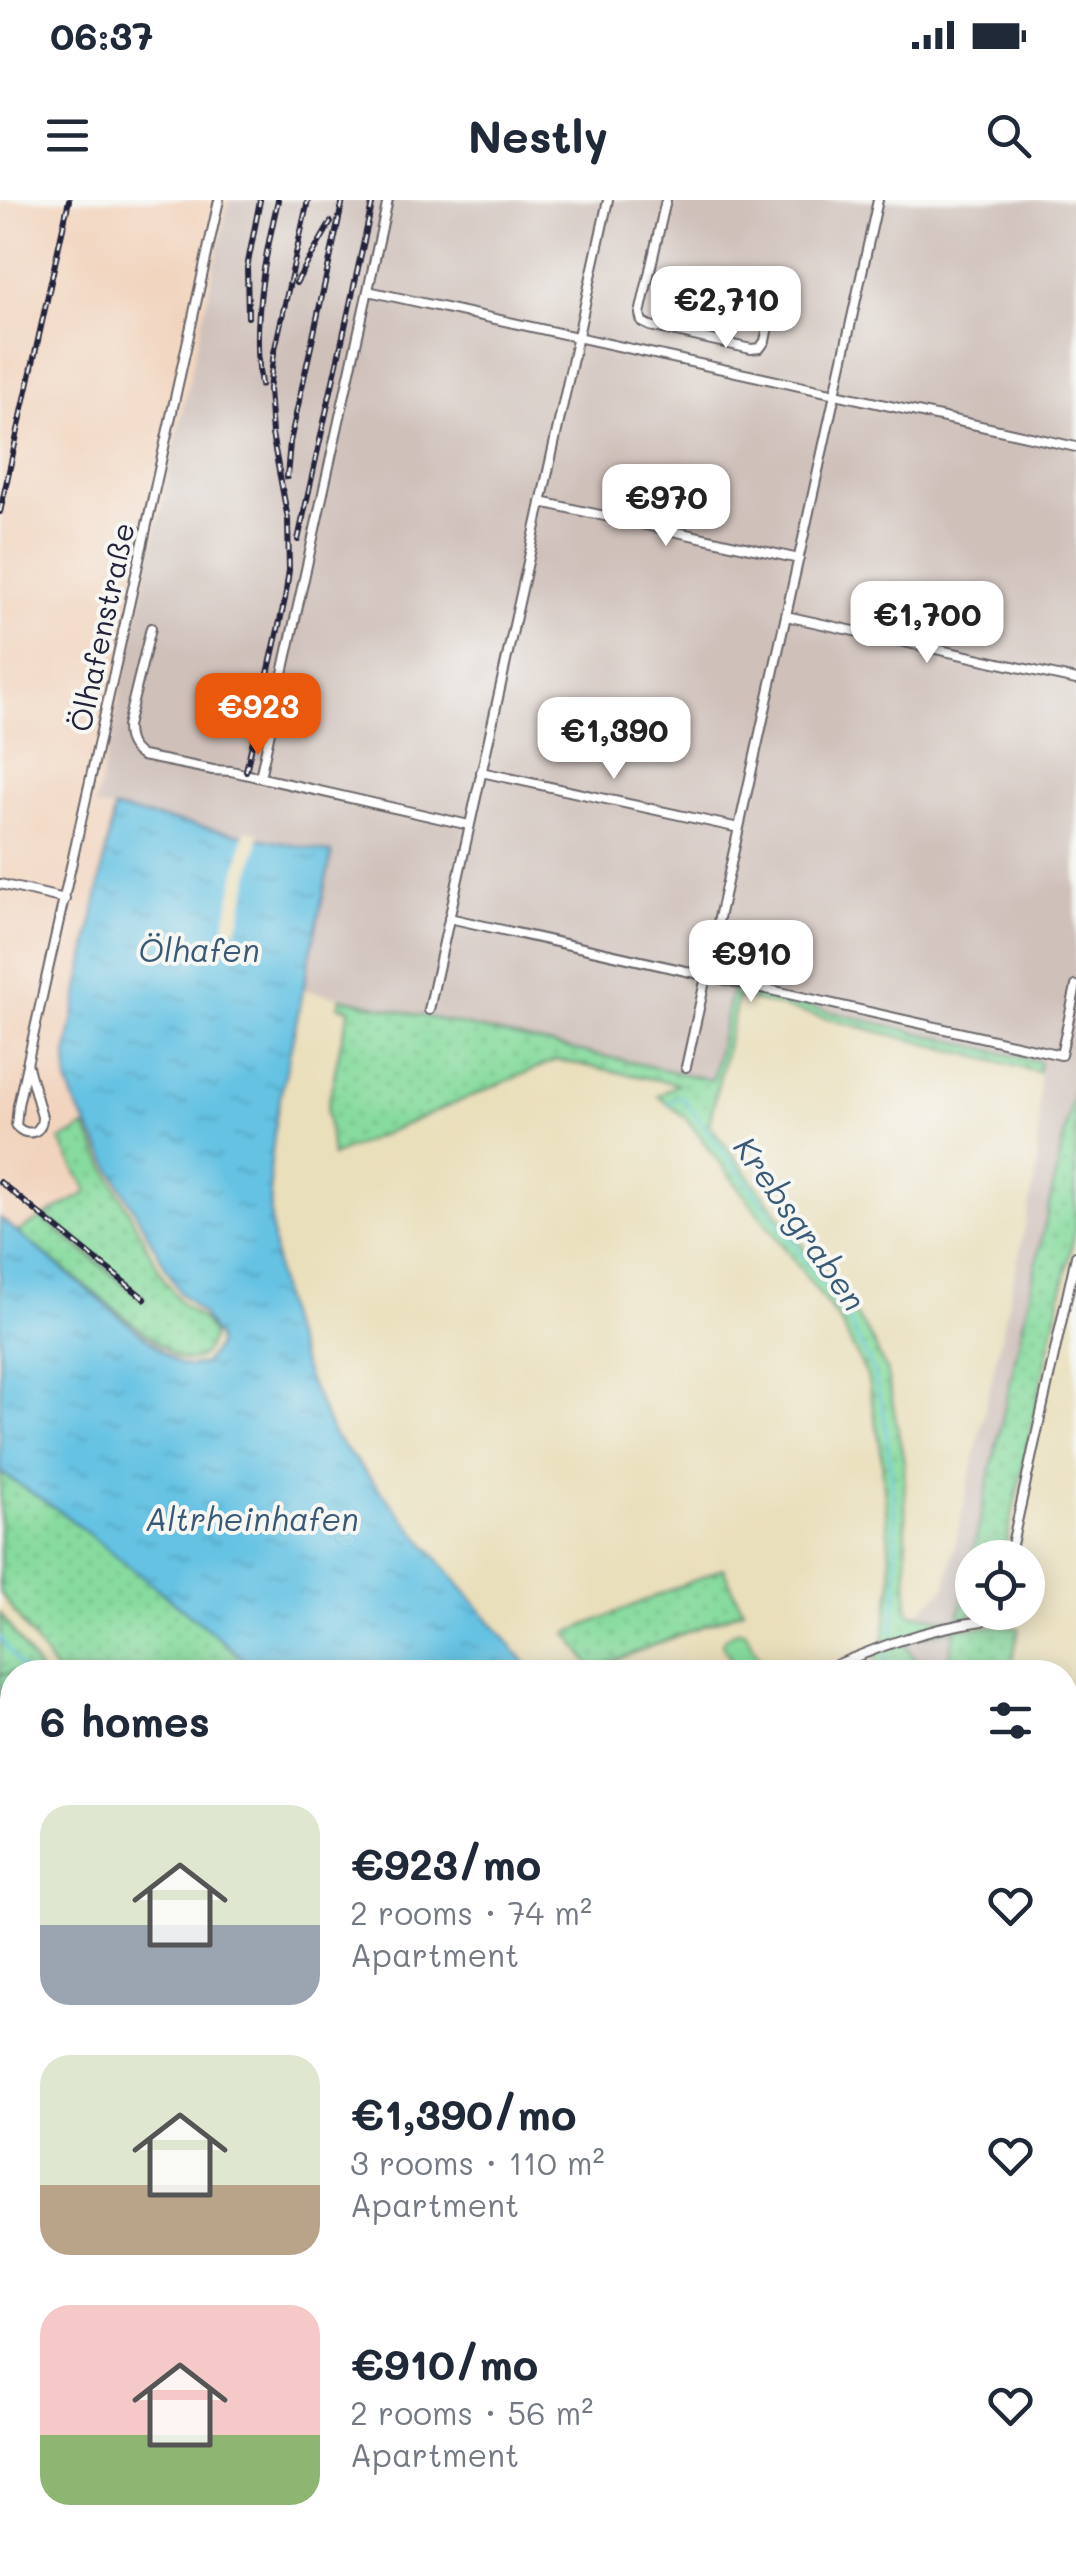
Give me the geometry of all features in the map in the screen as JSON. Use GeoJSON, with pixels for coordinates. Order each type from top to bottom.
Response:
{"type":"FeatureCollection","features":[{"type":"Feature","properties":{"kind":"street","name":"Ölhafenstraße"},"geometry":{"type":"LineString","coordinates":[[27,1064],[42,1117],[42,1125],[30,1134],[16,1126],[16,1116],[27,1064],[219,200]]}},
{"type":"Feature","properties":{"kind":"street"},"geometry":{"type":"LineString","coordinates":[[260,777],[388,200]]}},
{"type":"Feature","properties":{"kind":"street"},"geometry":{"type":"LineString","coordinates":[[428,1010],[608,200]]}},
{"type":"Feature","properties":{"kind":"street"},"geometry":{"type":"LineString","coordinates":[[686,1066],[878,200]]}},
{"type":"Feature","properties":{"kind":"street"},"geometry":{"type":"LineString","coordinates":[[666,202],[640,314],[642,322],[760,348],[775,294]]}},
{"type":"Feature","properties":{"kind":"street"},"geometry":{"type":"LineString","coordinates":[[368,291],[1076,446]]}},
{"type":"Feature","properties":{"kind":"street"},"geometry":{"type":"LineString","coordinates":[[541,502],[799,559]]}},
{"type":"Feature","properties":{"kind":"street"},"geometry":{"type":"LineString","coordinates":[[786,616],[1076,680]]}},
{"type":"Feature","properties":{"kind":"street"},"geometry":{"type":"LineString","coordinates":[[151,628],[127,726],[130,746],[142,756],[260,777],[470,825]]}},
{"type":"Feature","properties":{"kind":"street"},"geometry":{"type":"LineString","coordinates":[[481,772],[739,828]]}},
{"type":"Feature","properties":{"kind":"street"},"geometry":{"type":"LineString","coordinates":[[0,884],[64,900]]}},
{"type":"Feature","properties":{"kind":"street"},"geometry":{"type":"LineString","coordinates":[[449,918],[1061,1055],[1076,986]]}},
{"type":"Feature","properties":{"kind":"street"},"geometry":{"type":"LineString","coordinates":[[1013,1540],[1076,1256]]}},
{"type":"Feature","properties":{"kind":"street"},"geometry":{"type":"LineString","coordinates":[[848,1660],[905,1637],[955,1625]]}},
{"type":"Feature","properties":{"kind":"shaded area"},"geometry":{"type":"Polygon","coordinates":[[[0,200],[229,200],[95,806],[114,809],[67,1052],[68,1084],[87,1126],[61,1141],[88,1192],[17,1232],[0,1218],[0,200]]]}},
{"type":"Feature","properties":{"kind":"shaded area"},"geometry":{"type":"Polygon","coordinates":[[[229,200],[1076,200],[1076,1082],[975,1540],[956,1540],[1037,1171],[1040,1062],[733,988],[713,1080],[302,989],[332,853],[95,807],[229,200]]]}},
{"type":"Feature","properties":{"kind":"shaded area"},"geometry":{"type":"Polygon","coordinates":[[[955,1546],[955,1621],[915,1615],[946,1587],[955,1546]]]}},
{"type":"Feature","properties":{"kind":"shaded area"},"geometry":{"type":"Polygon","coordinates":[[[955,1628],[949,1660],[915,1660],[902,1641],[955,1628]]]}},
{"type":"Feature","properties":{"kind":"green space"},"geometry":{"type":"Polygon","coordinates":[[[732,988],[1040,1062],[1038,1072],[738,996],[709,1124],[855,1314],[886,1369],[904,1462],[908,1613],[955,1621],[955,1629],[903,1641],[915,1660],[875,1660],[872,1653],[882,1649],[892,1581],[881,1450],[867,1376],[839,1320],[686,1118],[658,1096],[678,1084],[556,1060],[332,1156],[327,1110],[350,1009],[338,1006],[341,998],[712,1080],[732,988]]]}},
{"type":"Feature","properties":{"kind":"green space"},"geometry":{"type":"Polygon","coordinates":[[[1076,1082],[1076,1227],[1007,1540],[976,1540],[1076,1082]]]}},
{"type":"Feature","properties":{"kind":"green space"},"geometry":{"type":"Polygon","coordinates":[[[85,1127],[164,1279],[181,1303],[206,1323],[212,1335],[200,1357],[176,1357],[17,1232],[42,1218],[145,1298],[45,1216],[88,1192],[60,1141],[85,1127]]]}},
{"type":"Feature","properties":{"kind":"green space"},"geometry":{"type":"Polygon","coordinates":[[[0,1472],[61,1512],[245,1660],[48,1660],[0,1592],[0,1472]]]}},
{"type":"Feature","properties":{"kind":"green space"},"geometry":{"type":"Polygon","coordinates":[[[723,1568],[743,1610],[616,1660],[586,1660],[567,1633],[723,1568]]]}},
{"type":"Feature","properties":{"kind":"green space"},"geometry":{"type":"Polygon","coordinates":[[[0,1613],[32,1660],[0,1660],[0,1613]]]}},
{"type":"Feature","properties":{"kind":"green space"},"geometry":{"type":"Polygon","coordinates":[[[955,1629],[1019,1630],[1012,1660],[949,1660],[955,1629]]]}},
{"type":"Feature","properties":{"kind":"green space"},"geometry":{"type":"Polygon","coordinates":[[[745,1631],[760,1660],[731,1660],[722,1644],[725,1638],[745,1631]]]}},
{"type":"Feature","properties":{"kind":"water"},"geometry":{"type":"Polygon","coordinates":[[[114,809],[332,853],[276,1117],[270,1170],[277,1275],[288,1323],[333,1434],[523,1660],[245,1660],[61,1512],[0,1472],[0,1218],[177,1363],[204,1364],[217,1346],[217,1338],[201,1313],[180,1293],[75,1103],[68,1084],[67,1052],[114,809]]]}},
{"type":"Feature","properties":{"kind":"pier"},"geometry":{"type":"Polygon","coordinates":[[[245,830],[260,833],[237,931],[224,927],[245,830]]]}},
{"type":"Feature","properties":{"kind":"waterway","name":"Krebsgraben"},"geometry":{"type":"LineString","coordinates":[[668,1103],[681,1096],[818,1276],[850,1322],[873,1371],[885,1419],[894,1499],[898,1589],[891,1634]]}},
{"type":"Feature","properties":{"kind":"waterway"},"geometry":{"type":"LineString","coordinates":[[0,1637],[16,1660]]}},
{"type":"Feature","properties":{"kind":"waterway","name":"Krebsgraben"},"geometry":{"type":"LineString","coordinates":[[886,1660],[887,1655]]}},
{"type":"Feature","properties":{"kind":"railway"},"geometry":{"type":"LineString","coordinates":[[0,512],[69,200]]}},
{"type":"Feature","properties":{"kind":"railway"},"geometry":{"type":"LineString","coordinates":[[248,317],[247,268],[260,200]]}},
{"type":"Feature","properties":{"kind":"railway"},"geometry":{"type":"LineString","coordinates":[[261,385],[259,315],[278,200]]}},
{"type":"Feature","properties":{"kind":"railway"},"geometry":{"type":"LineString","coordinates":[[246,771],[289,570],[288,519],[272,434],[269,389],[308,200]]}},
{"type":"Feature","properties":{"kind":"railway"},"geometry":{"type":"LineString","coordinates":[[287,477],[290,442],[343,200]]}},
{"type":"Feature","properties":{"kind":"railway"},"geometry":{"type":"LineString","coordinates":[[298,540],[373,200]]}},
{"type":"Feature","properties":{"kind":"railway"},"geometry":{"type":"LineString","coordinates":[[296,283],[331,222]]}},
{"type":"Feature","properties":{"kind":"railway"},"geometry":{"type":"LineString","coordinates":[[0,1182],[145,1299]]}},
{"type":"Feature","properties":{"kind":"water label","name":"Ölhafen"},"geometry":{"type":"Point","coordinates":[199,949]}},
{"type":"Feature","properties":{"kind":"water label","name":"Altrheinhafen"},"geometry":{"type":"Point","coordinates":[252,1518]}}]}
